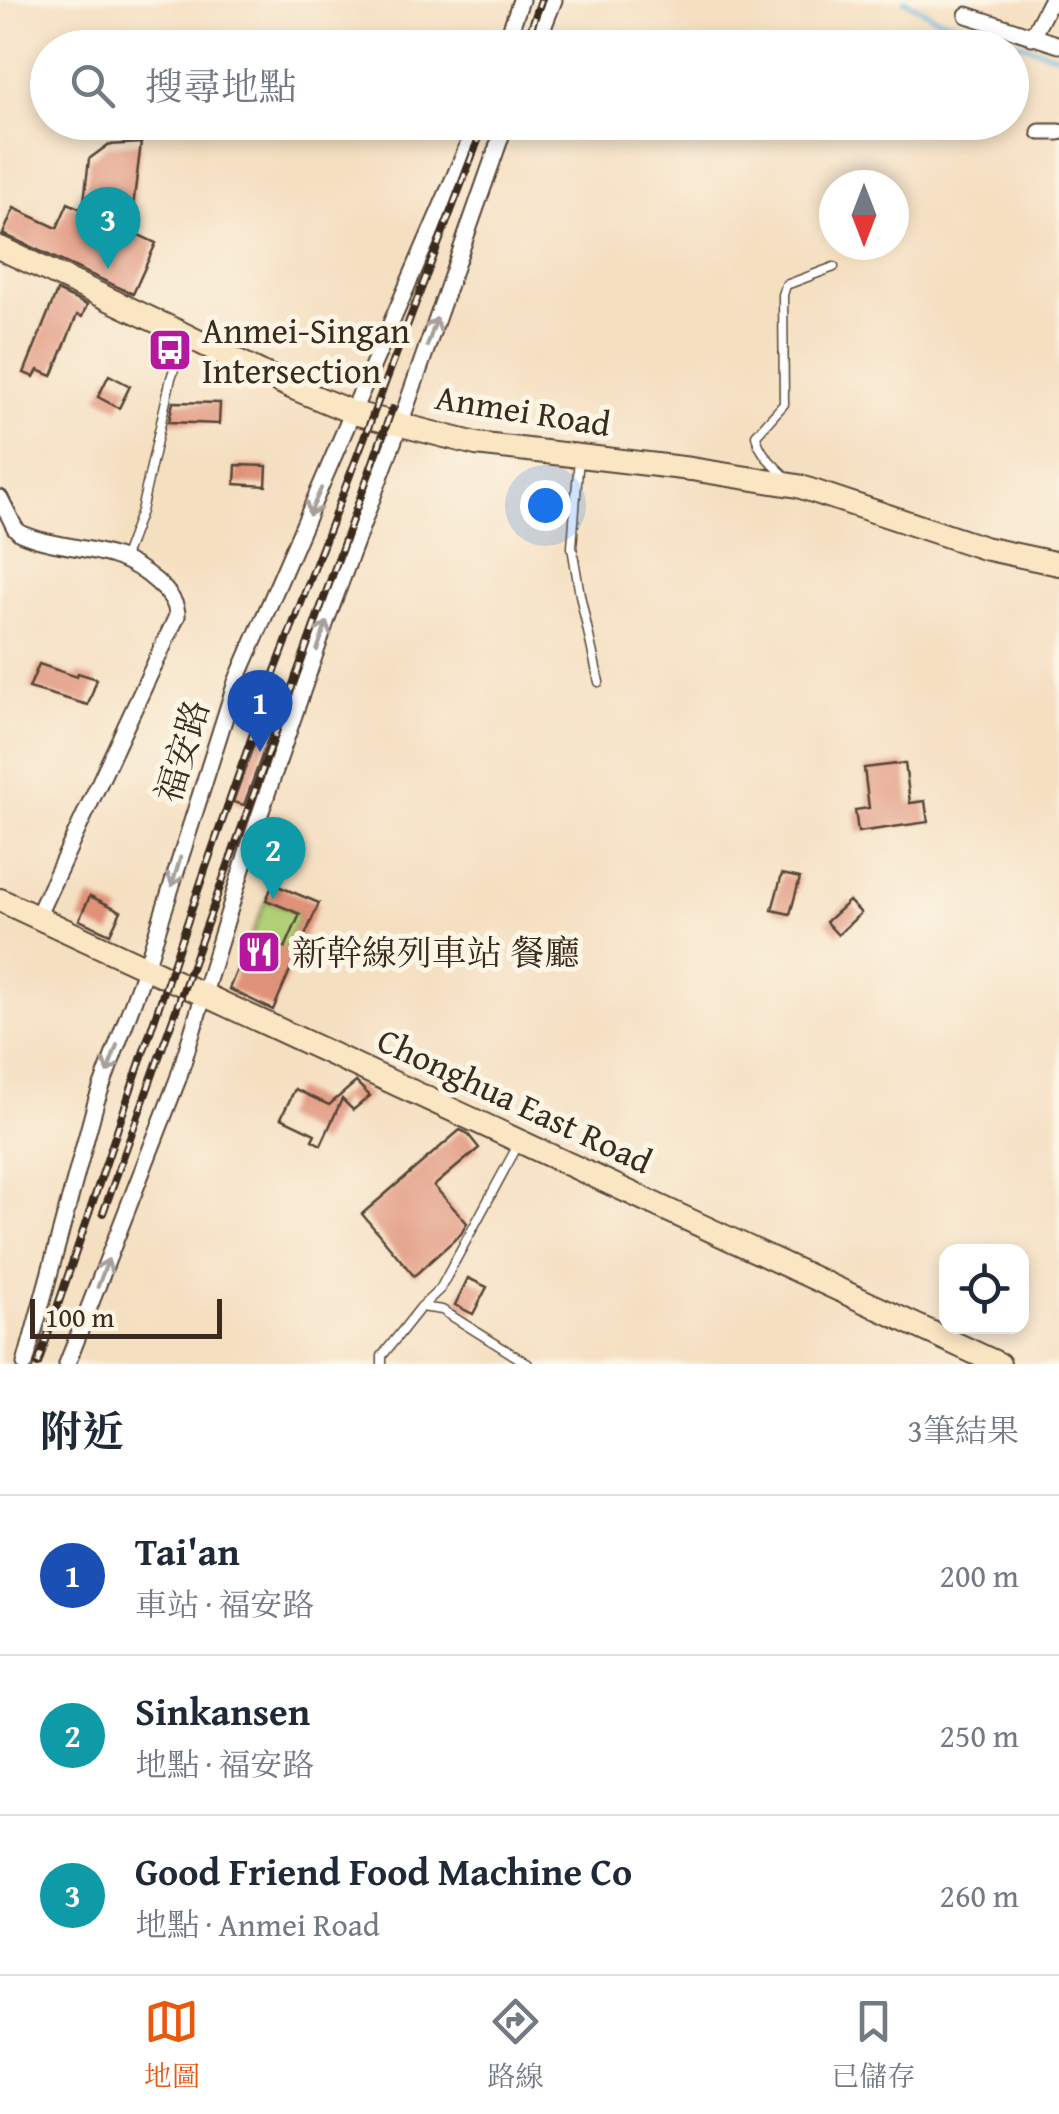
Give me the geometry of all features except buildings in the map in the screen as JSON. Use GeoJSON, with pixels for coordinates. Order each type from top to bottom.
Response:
{"type":"FeatureCollection","features":[{"type":"Feature","properties":{"kind":"street"},"geometry":{"type":"LineString","coordinates":[[510,30],[521,0]]}},
{"type":"Feature","properties":{"kind":"street"},"geometry":{"type":"LineString","coordinates":[[542,30],[554,0]]}},
{"type":"Feature","properties":{"kind":"street"},"geometry":{"type":"LineString","coordinates":[[1032,37],[1051,0]]}},
{"type":"Feature","properties":{"kind":"street"},"geometry":{"type":"LineString","coordinates":[[967,16],[1010,30]]}},
{"type":"Feature","properties":{"kind":"street"},"geometry":{"type":"LineString","coordinates":[[1029,36],[1059,45]]}},
{"type":"Feature","properties":{"kind":"street"},"geometry":{"type":"LineString","coordinates":[[1040,132],[1059,132]]}},
{"type":"Feature","properties":{"kind":"street","name":"福安路"},"geometry":{"type":"LineString","coordinates":[[25,1364],[96,1102],[146,967],[236,682],[470,140]]}},
{"type":"Feature","properties":{"kind":"street"},"geometry":{"type":"LineString","coordinates":[[68,1364],[178,1080],[254,831],[500,140]]}},
{"type":"Feature","properties":{"kind":"street"},"geometry":{"type":"LineString","coordinates":[[437,220],[468,229]]}},
{"type":"Feature","properties":{"kind":"street","name":"Anmei Road"},"geometry":{"type":"LineString","coordinates":[[0,248],[291,387],[354,413],[476,444],[691,469],[794,486],[984,548],[1059,564]]}},
{"type":"Feature","properties":{"kind":"street"},"geometry":{"type":"LineString","coordinates":[[0,498],[20,533],[124,560],[161,585],[175,601],[177,616],[37,917]]}},
{"type":"Feature","properties":{"kind":"street","name":"Chonghua East Road"},"geometry":{"type":"LineString","coordinates":[[0,900],[1000,1364]]}},
{"type":"Feature","properties":{"kind":"lane"},"geometry":{"type":"LineString","coordinates":[[794,486],[764,454],[756,435],[784,404],[786,284],[834,267]]}},
{"type":"Feature","properties":{"kind":"lane"},"geometry":{"type":"LineString","coordinates":[[124,560],[141,511],[185,334]]}},
{"type":"Feature","properties":{"kind":"lane"},"geometry":{"type":"LineString","coordinates":[[580,457],[572,547],[599,682]]}},
{"type":"Feature","properties":{"kind":"lane"},"geometry":{"type":"LineString","coordinates":[[382,1364],[382,1356],[420,1307],[440,1289],[521,1140]]}},
{"type":"Feature","properties":{"kind":"lane"},"geometry":{"type":"LineString","coordinates":[[420,1307],[442,1310],[528,1364]]}},
{"type":"Feature","properties":{"kind":"green space"},"geometry":{"type":"Polygon","coordinates":[[[266,900],[300,914],[271,980],[238,967],[266,900]]]}},
{"type":"Feature","properties":{"kind":"waterway"},"geometry":{"type":"LineString","coordinates":[[904,0],[935,17],[976,30]]}},
{"type":"Feature","properties":{"kind":"waterway"},"geometry":{"type":"LineString","coordinates":[[1029,47],[1059,56]]}},
{"type":"Feature","properties":{"kind":"railway"},"geometry":{"type":"LineString","coordinates":[[530,30],[541,0]]}},
{"type":"Feature","properties":{"kind":"railway"},"geometry":{"type":"LineString","coordinates":[[38,1364],[275,671],[478,140]]}},
{"type":"Feature","properties":{"kind":"railway"},"geometry":{"type":"LineString","coordinates":[[103,1213],[392,409]]}},
{"type":"Feature","properties":{"kind":"place","name":"Good Friend Food Machine Co"},"geometry":{"type":"Point","coordinates":[108,269]}},
{"type":"Feature","properties":{"kind":"place","name":"Anmei-Singan Intersection"},"geometry":{"type":"Point","coordinates":[170,350]}},
{"type":"Feature","properties":{"kind":"place","name":"Tai'an"},"geometry":{"type":"Point","coordinates":[260,752]}},
{"type":"Feature","properties":{"kind":"place","name":"Sinkansen"},"geometry":{"type":"Point","coordinates":[273,899]}},
{"type":"Feature","properties":{"kind":"place","name":"新幹線列車站 餐廳"},"geometry":{"type":"Point","coordinates":[259,952]}}]}
